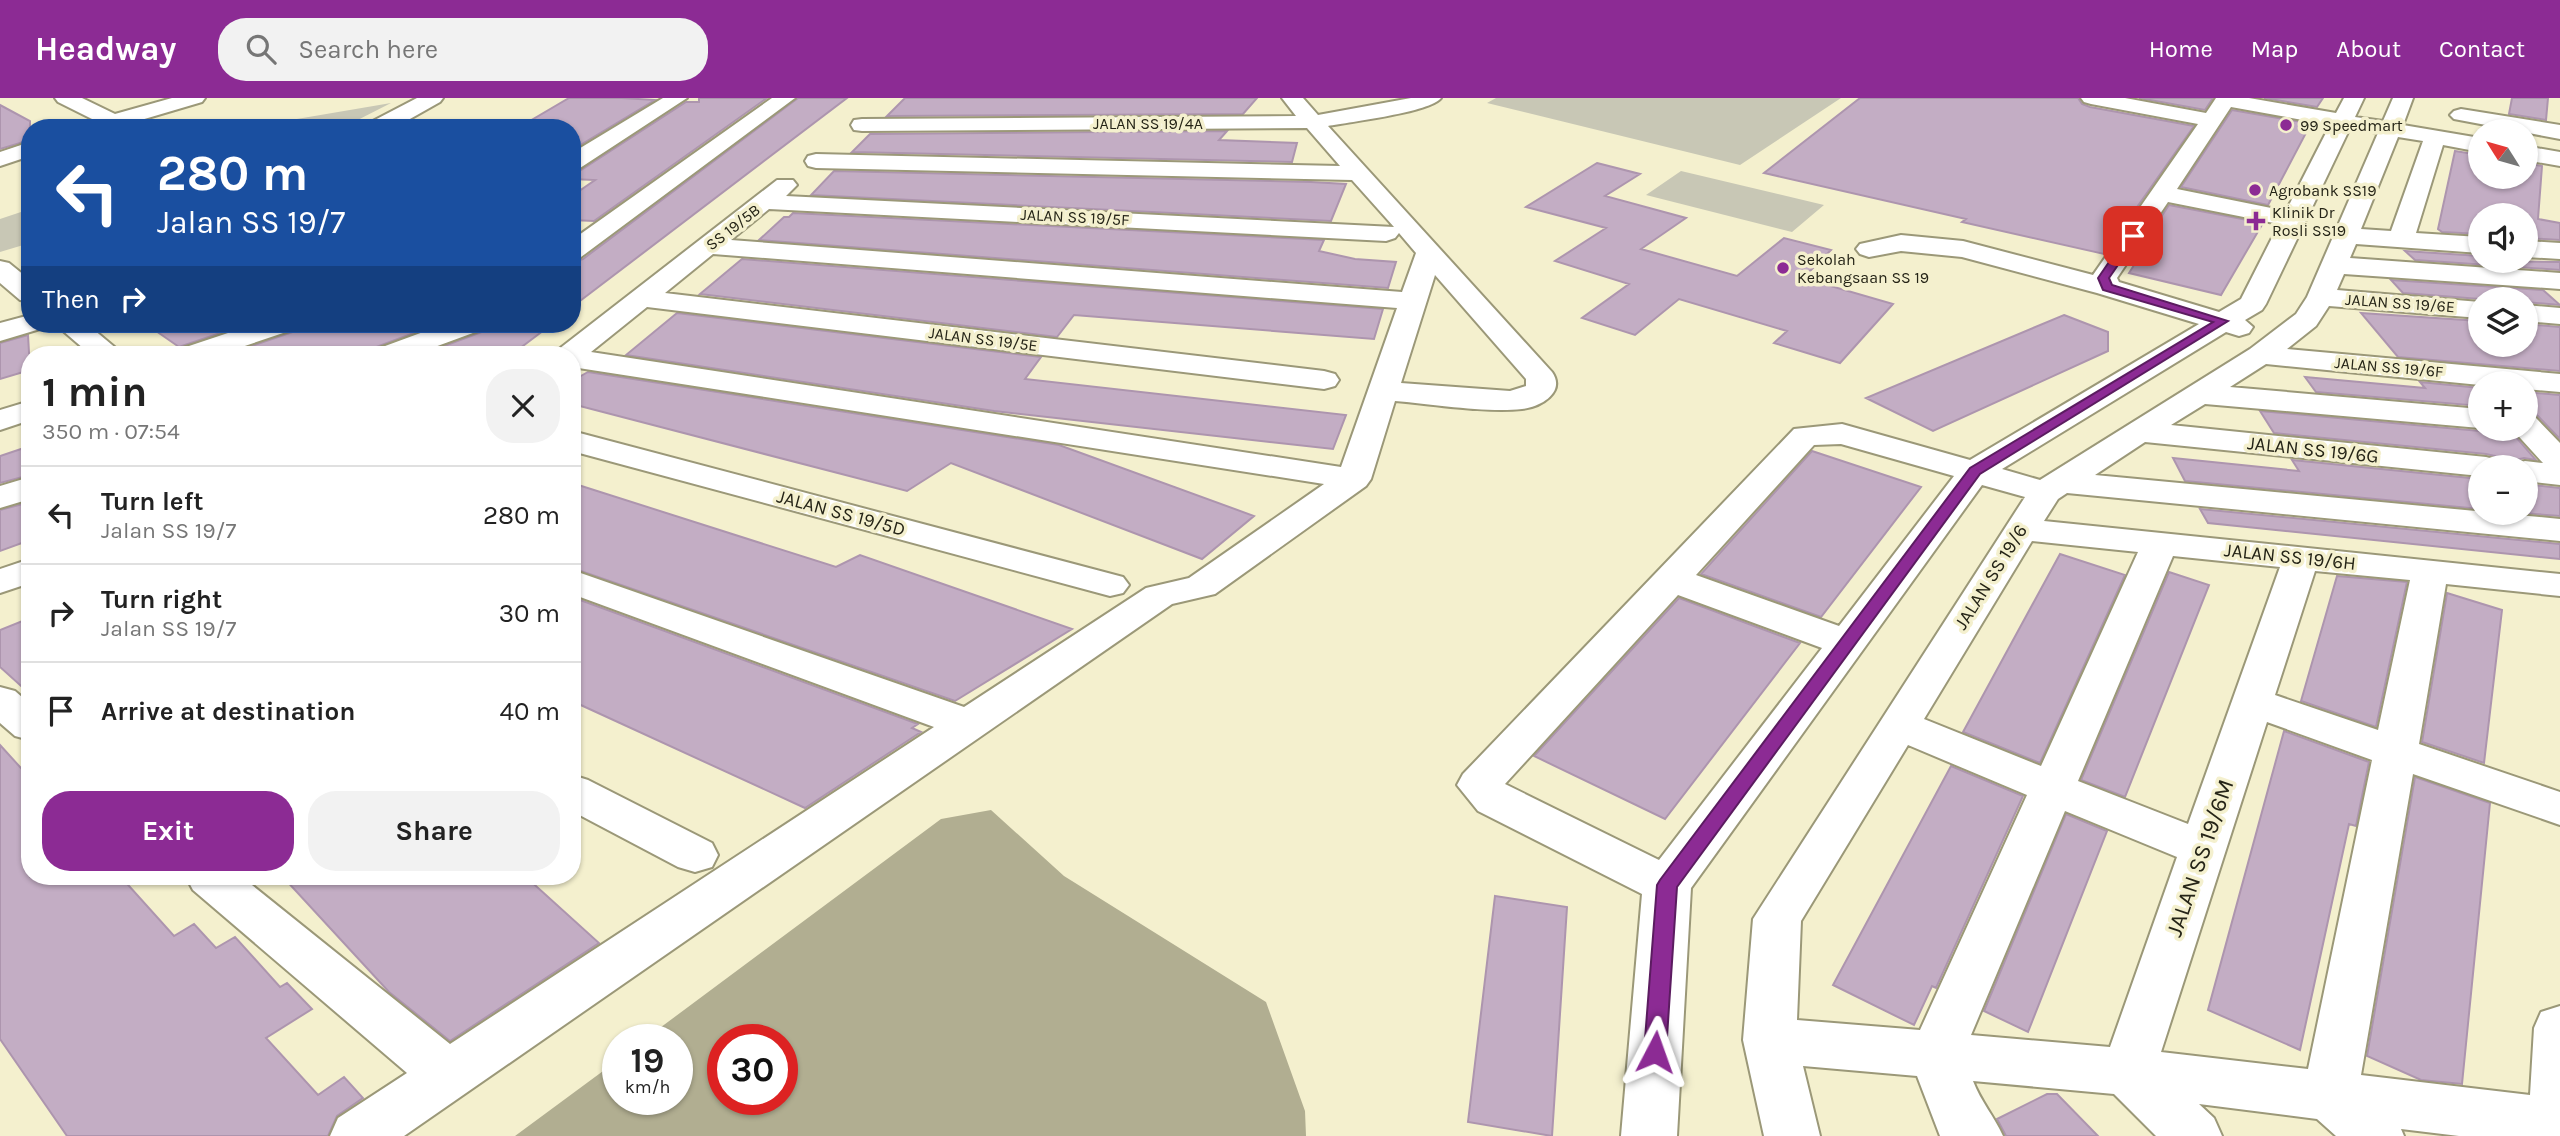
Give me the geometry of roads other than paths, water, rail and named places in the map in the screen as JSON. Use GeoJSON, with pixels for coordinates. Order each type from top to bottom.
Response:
{"type":"FeatureCollection","features":[{"type":"Feature","properties":{"kind":"street"},"geometry":{"type":"LineString","coordinates":[[65,98],[109,119]]}},
{"type":"Feature","properties":{"kind":"street"},"geometry":{"type":"LineString","coordinates":[[115,119],[195,98]]}},
{"type":"Feature","properties":{"kind":"street"},"geometry":{"type":"LineString","coordinates":[[394,119],[433,98]]}},
{"type":"Feature","properties":{"kind":"street"},"geometry":{"type":"LineString","coordinates":[[581,157],[677,98]]}},
{"type":"Feature","properties":{"kind":"street"},"geometry":{"type":"LineString","coordinates":[[581,245],[785,98]]}},
{"type":"Feature","properties":{"kind":"street","name":"SS 19/5B"},"geometry":{"type":"LineString","coordinates":[[581,349],[896,98]]}},
{"type":"Feature","properties":{"kind":"street","name":"JALAN SS 19/4A"},"geometry":{"type":"LineString","coordinates":[[862,125],[1303,110],[1414,104],[1431,98]]}},
{"type":"Feature","properties":{"kind":"street"},"geometry":{"type":"LineString","coordinates":[[2096,98],[2221,106],[2343,121],[2468,143]]}},
{"type":"Feature","properties":{"kind":"street"},"geometry":{"type":"LineString","coordinates":[[1649,1136],[1667,885],[1975,471],[2252,304],[2354,98]]}},
{"type":"Feature","properties":{"kind":"street","name":"JALAN SS 19/6"},"geometry":{"type":"LineString","coordinates":[[1792,1136],[1770,1040],[1777,919],[2021,529],[2053,487],[2270,348],[2306,320],[2328,281],[2403,98]]}},
{"type":"Feature","properties":{"kind":"street"},"geometry":{"type":"LineString","coordinates":[[2468,127],[2458,125],[2462,103],[2560,132]]}},
{"type":"Feature","properties":{"kind":"street"},"geometry":{"type":"LineString","coordinates":[[2107,287],[2104,278],[2221,106]]}},
{"type":"Feature","properties":{"kind":"street"},"geometry":{"type":"LineString","coordinates":[[1303,110],[1541,378],[1541,390],[1523,400],[1383,391]]}},
{"type":"Feature","properties":{"kind":"street"},"geometry":{"type":"LineString","coordinates":[[2401,240],[2435,137]]}},
{"type":"Feature","properties":{"kind":"street"},"geometry":{"type":"LineString","coordinates":[[2538,139],[2560,143]]}},
{"type":"Feature","properties":{"kind":"street"},"geometry":{"type":"LineString","coordinates":[[0,159],[21,152]]}},
{"type":"Feature","properties":{"kind":"street"},"geometry":{"type":"LineString","coordinates":[[2538,155],[2560,159]]}},
{"type":"Feature","properties":{"kind":"street"},"geometry":{"type":"LineString","coordinates":[[816,161],[1359,173]]}},
{"type":"Feature","properties":{"kind":"street"},"geometry":{"type":"LineString","coordinates":[[2161,193],[2294,220]]}},
{"type":"Feature","properties":{"kind":"street","name":"JALAN SS 19/5F"},"geometry":{"type":"LineString","coordinates":[[764,202],[1386,233]]}},
{"type":"Feature","properties":{"kind":"street"},"geometry":{"type":"LineString","coordinates":[[2346,236],[2468,245]]}},
{"type":"Feature","properties":{"kind":"street","name":"JALAN SS 19/6F"},"geometry":{"type":"LineString","coordinates":[[1869,248],[1900,243],[1963,249],[2222,321],[2270,348],[2468,377]]}},
{"type":"Feature","properties":{"kind":"street"},"geometry":{"type":"LineString","coordinates":[[708,246],[1413,301]]}},
{"type":"Feature","properties":{"kind":"street"},"geometry":{"type":"LineString","coordinates":[[2538,250],[2560,251]]}},
{"type":"Feature","properties":{"kind":"street"},"geometry":{"type":"LineString","coordinates":[[358,1136],[1159,596],[1202,586],[1354,479],[1429,252]]}},
{"type":"Feature","properties":{"kind":"street"},"geometry":{"type":"LineString","coordinates":[[6,269],[21,285]]}},
{"type":"Feature","properties":{"kind":"street"},"geometry":{"type":"LineString","coordinates":[[2328,281],[2560,281]]}},
{"type":"Feature","properties":{"kind":"street","name":"JALAN SS 19/6E"},"geometry":{"type":"LineString","coordinates":[[2328,281],[2468,308]]}},
{"type":"Feature","properties":{"kind":"street","name":"JALAN SS 19/5E"},"geometry":{"type":"LineString","coordinates":[[642,298],[1324,380]]}},
{"type":"Feature","properties":{"kind":"street"},"geometry":{"type":"LineString","coordinates":[[2538,314],[2560,316]]}},
{"type":"Feature","properties":{"kind":"street"},"geometry":{"type":"LineString","coordinates":[[0,332],[21,326]]}},
{"type":"Feature","properties":{"kind":"street"},"geometry":{"type":"LineString","coordinates":[[81,333],[97,346]]}},
{"type":"Feature","properties":{"kind":"street"},"geometry":{"type":"LineString","coordinates":[[223,346],[258,333]]}},
{"type":"Feature","properties":{"kind":"street"},"geometry":{"type":"LineString","coordinates":[[411,346],[447,333]]}},
{"type":"Feature","properties":{"kind":"street"},"geometry":{"type":"LineString","coordinates":[[581,359],[1354,479]]}},
{"type":"Feature","properties":{"kind":"street","name":"JALAN SS 19/6F"},"geometry":{"type":"LineString","coordinates":[[2538,382],[2560,383]]}},
{"type":"Feature","properties":{"kind":"street"},"geometry":{"type":"LineString","coordinates":[[0,397],[21,390]]}},
{"type":"Feature","properties":{"kind":"street"},"geometry":{"type":"LineString","coordinates":[[2199,394],[2468,418]]}},
{"type":"Feature","properties":{"kind":"street"},"geometry":{"type":"LineString","coordinates":[[0,420],[21,413]]}},
{"type":"Feature","properties":{"kind":"street"},"geometry":{"type":"LineString","coordinates":[[2538,425],[2560,426]]}},
{"type":"Feature","properties":{"kind":"street","name":"JALAN SS 19/6G"},"geometry":{"type":"LineString","coordinates":[[2141,432],[2468,465]]}},
{"type":"Feature","properties":{"kind":"street"},"geometry":{"type":"LineString","coordinates":[[1667,885],[1494,800],[1484,793],[1479,785],[1805,436],[1842,434],[1975,471],[2053,487],[2560,530]]}},
{"type":"Feature","properties":{"kind":"street"},"geometry":{"type":"LineString","coordinates":[[2538,438],[2560,462]]}},
{"type":"Feature","properties":{"kind":"street","name":"JALAN SS 19/5D"},"geometry":{"type":"LineString","coordinates":[[581,443],[1110,585]]}},
{"type":"Feature","properties":{"kind":"street"},"geometry":{"type":"LineString","coordinates":[[2413,460],[2508,579]]}},
{"type":"Feature","properties":{"kind":"street"},"geometry":{"type":"LineString","coordinates":[[2538,472],[2560,475]]}},
{"type":"Feature","properties":{"kind":"street"},"geometry":{"type":"LineString","coordinates":[[0,498],[21,490]]}},
{"type":"Feature","properties":{"kind":"street","name":"JALAN SS 19/6H"},"geometry":{"type":"LineString","coordinates":[[2021,529],[2560,585]]}},
{"type":"Feature","properties":{"kind":"street"},"geometry":{"type":"LineString","coordinates":[[1975,1136],[1961,1121],[1936,1055],[2160,543]]}},
{"type":"Feature","properties":{"kind":"street","name":"JALAN SS 19/6M"},"geometry":{"type":"LineString","coordinates":[[2128,1072],[2301,558]]}},
{"type":"Feature","properties":{"kind":"street"},"geometry":{"type":"LineString","coordinates":[[2330,1096],[2430,571]]}},
{"type":"Feature","properties":{"kind":"street"},"geometry":{"type":"LineString","coordinates":[[0,582],[21,574]]}},
{"type":"Feature","properties":{"kind":"street"},"geometry":{"type":"LineString","coordinates":[[1673,580],[1847,643]]}},
{"type":"Feature","properties":{"kind":"street"},"geometry":{"type":"LineString","coordinates":[[581,584],[968,724]]}},
{"type":"Feature","properties":{"kind":"street"},"geometry":{"type":"LineString","coordinates":[[0,701],[21,718]]}},
{"type":"Feature","properties":{"kind":"street"},"geometry":{"type":"LineString","coordinates":[[2252,702],[2560,809]]}},
{"type":"Feature","properties":{"kind":"street"},"geometry":{"type":"LineString","coordinates":[[1898,725],[2203,849]]}},
{"type":"Feature","properties":{"kind":"street"},"geometry":{"type":"LineString","coordinates":[[581,796],[695,855]]}},
{"type":"Feature","properties":{"kind":"street"},"geometry":{"type":"LineString","coordinates":[[220,885],[448,1075]]}},
{"type":"Feature","properties":{"kind":"street"},"geometry":{"type":"LineString","coordinates":[[1770,1040],[2128,1072],[2558,1124],[2560,1028]]}},
{"type":"Feature","properties":{"kind":"street"},"geometry":{"type":"LineString","coordinates":[[2128,1072],[2194,1136]]}},
{"type":"Feature","properties":{"kind":"street"},"geometry":{"type":"LineString","coordinates":[[2330,1096],[2376,1136]]}},
{"type":"Feature","properties":{"kind":"place","name":"99 Speedmart"},"geometry":{"type":"Point","coordinates":[2286,125]}},
{"type":"Feature","properties":{"kind":"place","name":"Agrobank SS19"},"geometry":{"type":"Point","coordinates":[2255,190]}},
{"type":"Feature","properties":{"kind":"place","name":"Klinik Dr Rosli SS19"},"geometry":{"type":"Point","coordinates":[2256,221]}},
{"type":"Feature","properties":{"kind":"place","name":"Sekolah Kebangsaan SS 19"},"geometry":{"type":"Point","coordinates":[1783,268]}}]}
